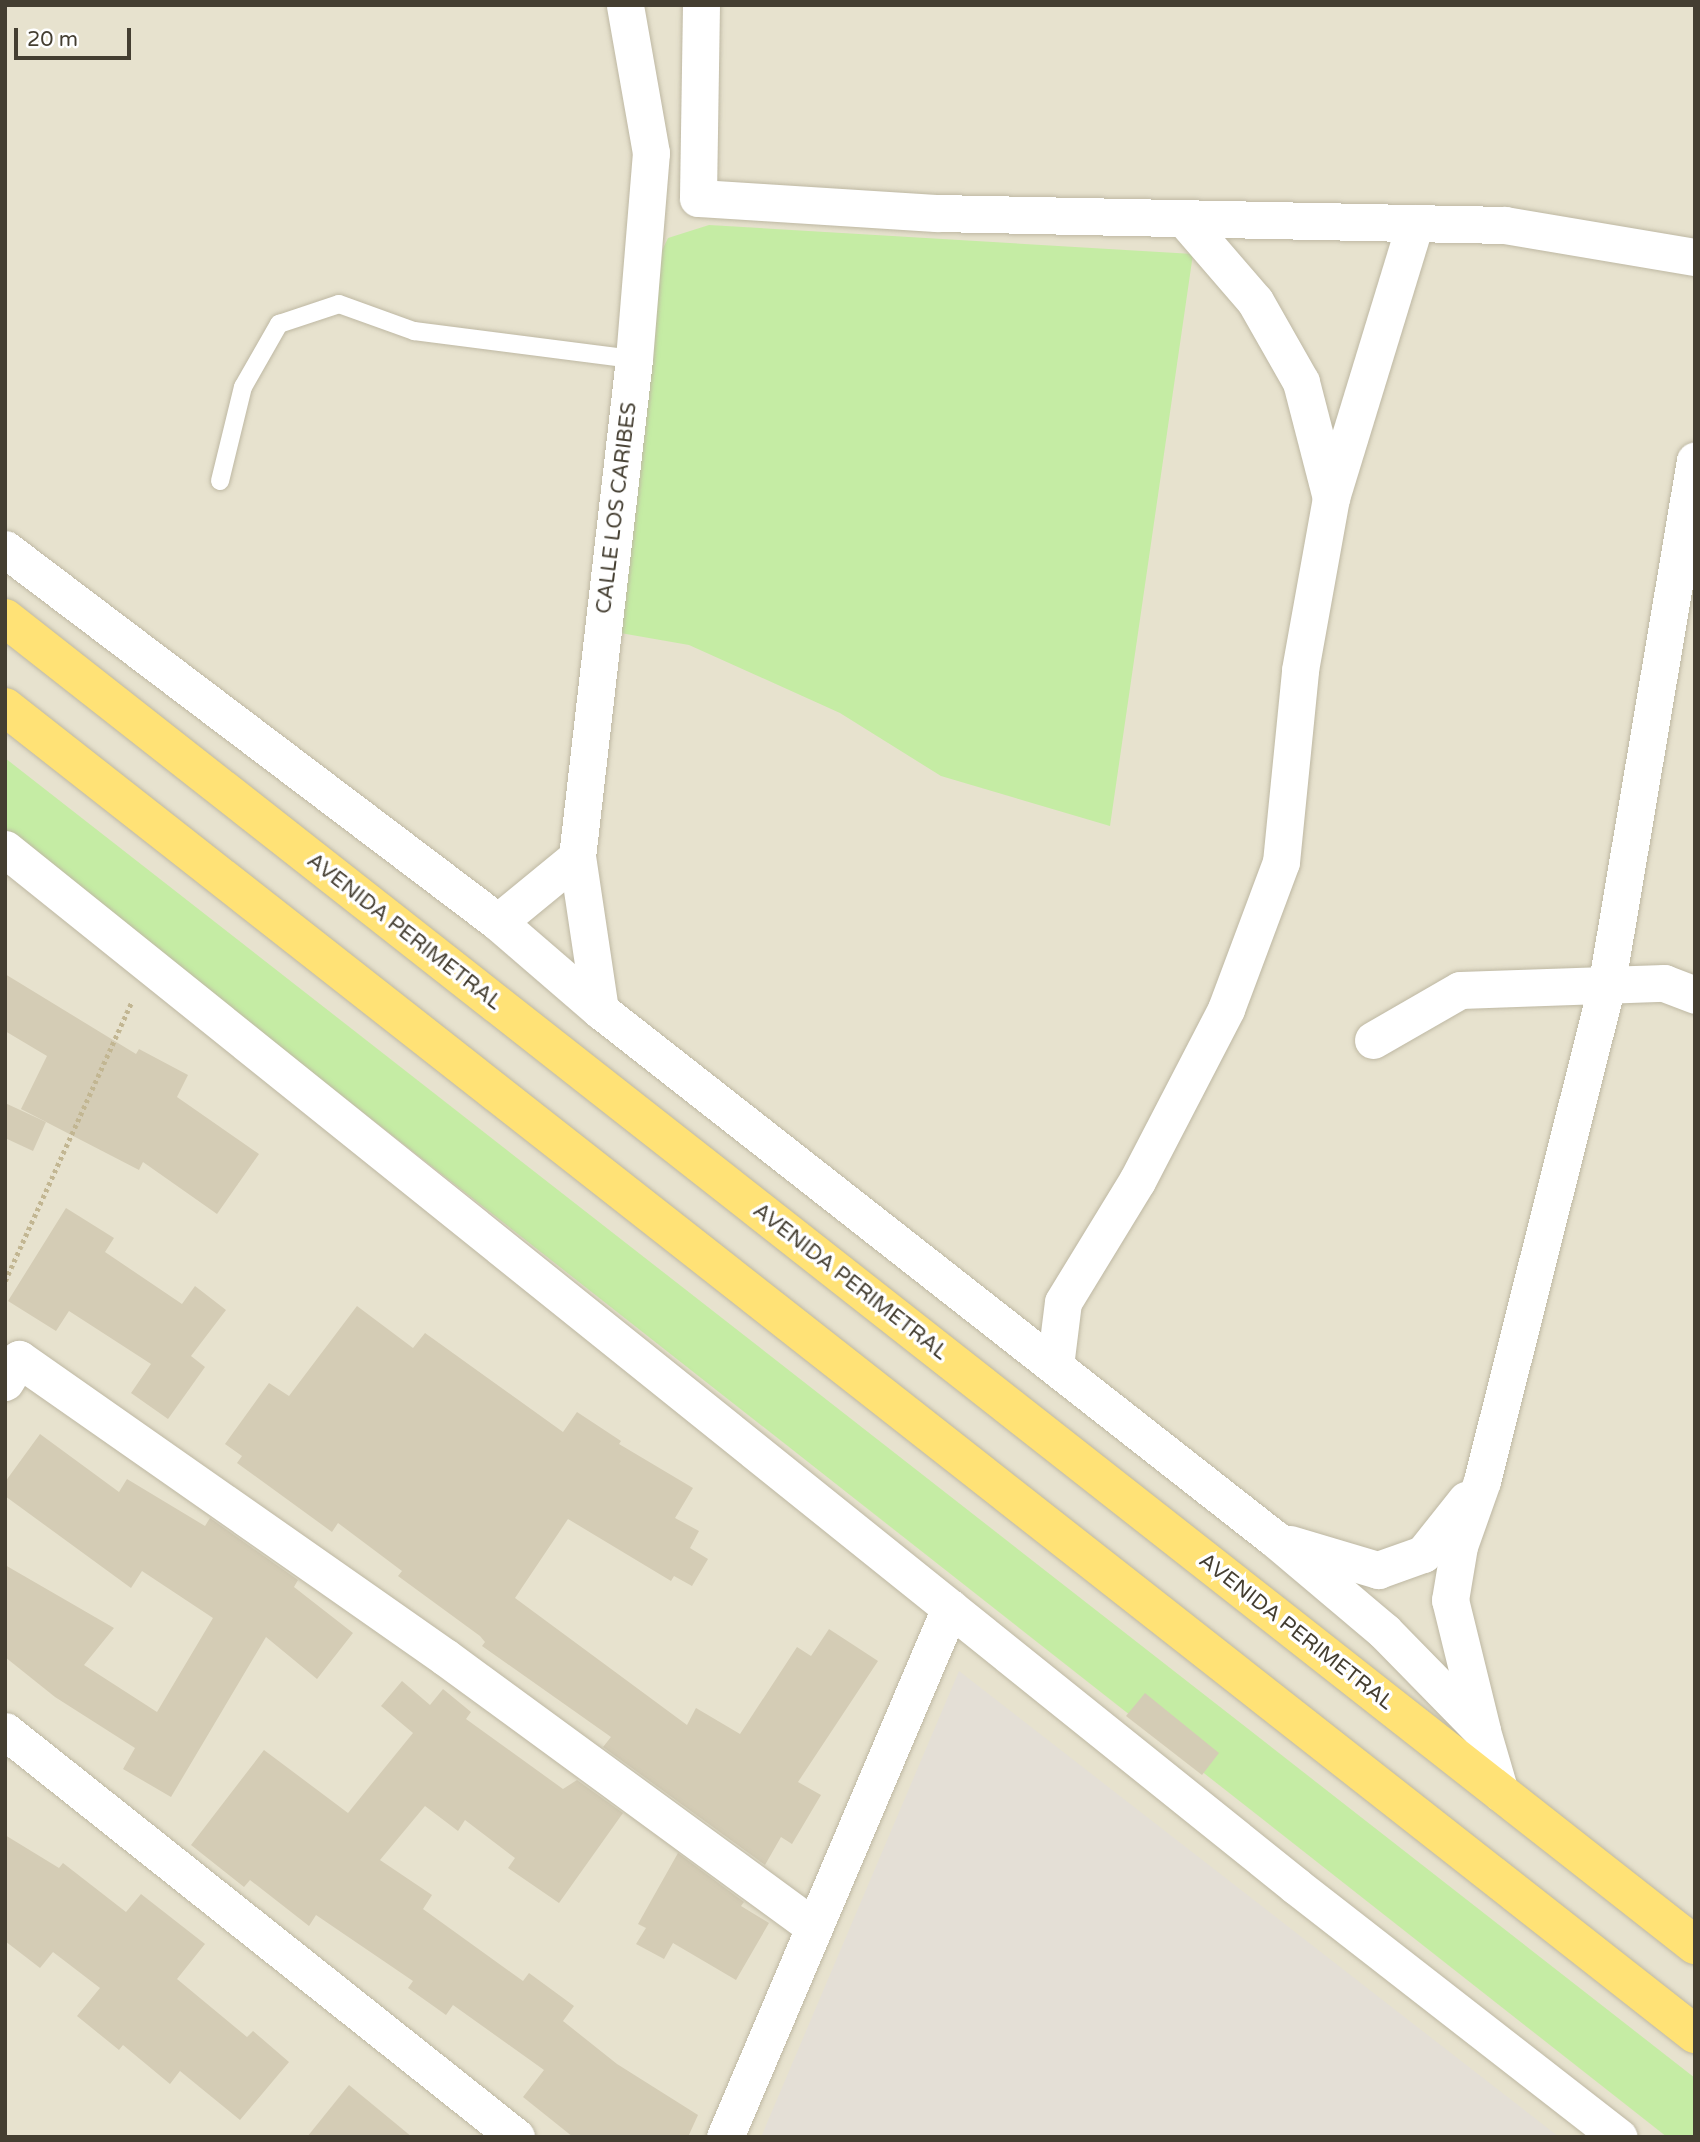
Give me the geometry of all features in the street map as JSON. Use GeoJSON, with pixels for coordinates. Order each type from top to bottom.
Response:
{"type":"FeatureCollection","features":[{"type":"Feature","properties":{"kind":"highway","name":"AVENIDA PERIMETRAL"},"geometry":{"type":"LineString","coordinates":[[5,618],[1695,1945]]}},
{"type":"Feature","properties":{"kind":"highway"},"geometry":{"type":"LineString","coordinates":[[5,707],[1695,2034]]}},
{"type":"Feature","properties":{"kind":"street","name":"CALLE LOS CARIBES"},"geometry":{"type":"LineString","coordinates":[[600,1010],[577,858],[634,359],[651,153],[625,5]]}},
{"type":"Feature","properties":{"kind":"street"},"geometry":{"type":"LineString","coordinates":[[701,5],[698,198],[937,213],[1505,225],[1695,257]]}},
{"type":"Feature","properties":{"kind":"street"},"geometry":{"type":"LineString","coordinates":[[1185,220],[1255,301],[1301,382],[1331,498]]}},
{"type":"Feature","properties":{"kind":"street"},"geometry":{"type":"LineString","coordinates":[[1055,1366],[1063,1301],[1138,1181],[1226,1009],[1282,862],[1300,670],[1331,498],[1415,224]]}},
{"type":"Feature","properties":{"kind":"street"},"geometry":{"type":"LineString","coordinates":[[1500,1792],[1450,1600],[1459,1546],[1482,1480],[1606,988],[1695,460]]}},
{"type":"Feature","properties":{"kind":"street"},"geometry":{"type":"LineString","coordinates":[[5,549],[498,922],[600,1010],[1275,1539],[1384,1631],[1482,1731]]}},
{"type":"Feature","properties":{"kind":"street"},"geometry":{"type":"LineString","coordinates":[[5,849],[950,1608],[1619,2137]]}},
{"type":"Feature","properties":{"kind":"street"},"geometry":{"type":"LineString","coordinates":[[498,922],[577,858]]}},
{"type":"Feature","properties":{"kind":"street"},"geometry":{"type":"LineString","coordinates":[[1373,1040],[1460,990],[1606,988],[1664,983],[1695,995]]}},
{"type":"Feature","properties":{"kind":"street"},"geometry":{"type":"LineString","coordinates":[[5,1382],[19,1359],[445,1657],[814,1927]]}},
{"type":"Feature","properties":{"kind":"street"},"geometry":{"type":"LineString","coordinates":[[1275,1539],[1378,1570],[1423,1554],[1482,1480]]}},
{"type":"Feature","properties":{"kind":"street"},"geometry":{"type":"LineString","coordinates":[[725,2137],[950,1608]]}},
{"type":"Feature","properties":{"kind":"street"},"geometry":{"type":"LineString","coordinates":[[5,1731],[516,2137]]}},
{"type":"Feature","properties":{"kind":"lane"},"geometry":{"type":"LineString","coordinates":[[220,481],[243,387],[279,324],[339,304],[414,331],[634,359]]}},
{"type":"Feature","properties":{"kind":"path"},"geometry":{"type":"LineString","coordinates":[[5,1281],[149,964]]}},
{"type":"Feature","properties":{"kind":"shaded area"},"geometry":{"type":"Polygon","coordinates":[[[5,5],[1695,5],[1695,2137],[5,2137],[5,5]]]}},
{"type":"Feature","properties":{"kind":"shaded area"},"geometry":{"type":"Polygon","coordinates":[[[959,1671],[1559,2137],[761,2137],[959,1671]]]}},
{"type":"Feature","properties":{"kind":"green space"},"geometry":{"type":"Polygon","coordinates":[[[709,225],[1193,254],[1110,826],[941,776],[840,713],[689,645],[609,631],[634,309],[668,238],[709,225]]]}},
{"type":"Feature","properties":{"kind":"green space"},"geometry":{"type":"Polygon","coordinates":[[[5,758],[1695,2078],[1695,2137],[1667,2137],[5,831],[5,758]]]}},
{"type":"Feature","properties":{"kind":"building"},"geometry":{"type":"Polygon","coordinates":[[[5,974],[136,1054],[139,1049],[188,1075],[177,1097],[259,1154],[217,1214],[143,1162],[139,1170],[21,1109],[47,1056],[5,1031],[5,974]]]}},
{"type":"Feature","properties":{"kind":"building"},"geometry":{"type":"Polygon","coordinates":[[[5,1103],[46,1122],[33,1151],[5,1138],[5,1103]]]}},
{"type":"Feature","properties":{"kind":"building"},"geometry":{"type":"Polygon","coordinates":[[[66,1208],[114,1238],[105,1252],[182,1304],[195,1286],[226,1310],[191,1356],[205,1367],[168,1419],[131,1393],[151,1364],[69,1311],[56,1331],[8,1301],[66,1208]]]}},
{"type":"Feature","properties":{"kind":"building"},"geometry":{"type":"Polygon","coordinates":[[[357,1306],[413,1348],[425,1333],[563,1432],[577,1412],[621,1441],[619,1444],[693,1488],[675,1518],[699,1531],[690,1548],[708,1559],[692,1586],[674,1576],[671,1581],[568,1519],[515,1598],[687,1725],[696,1708],[740,1734],[797,1647],[811,1656],[829,1629],[878,1661],[798,1782],[821,1795],[792,1844],[781,1837],[765,1865],[603,1747],[611,1737],[482,1646],[485,1642],[480,1636],[398,1576],[402,1571],[338,1523],[332,1532],[237,1463],[242,1456],[225,1444],[269,1383],[289,1396],[357,1306]]]}},
{"type":"Feature","properties":{"kind":"building"},"geometry":{"type":"Polygon","coordinates":[[[40,1434],[119,1492],[127,1479],[205,1526],[210,1518],[298,1580],[294,1587],[353,1633],[317,1679],[266,1637],[171,1797],[123,1769],[135,1748],[55,1697],[5,1657],[5,1565],[114,1628],[84,1665],[157,1712],[213,1618],[142,1571],[131,1588],[5,1496],[5,1482],[40,1434]]]}},
{"type":"Feature","properties":{"kind":"building"},"geometry":{"type":"Polygon","coordinates":[[[402,1681],[430,1705],[443,1689],[471,1712],[466,1719],[563,1789],[577,1780],[623,1813],[559,1903],[508,1868],[515,1858],[465,1820],[458,1831],[425,1806],[380,1860],[432,1895],[423,1909],[523,1981],[529,1973],[574,2006],[563,2021],[617,2064],[698,2115],[688,2137],[573,2137],[523,2097],[544,2070],[453,2005],[446,2015],[408,1988],[413,1981],[316,1915],[309,1926],[250,1880],[244,1887],[191,1845],[264,1750],[348,1813],[413,1733],[381,1706],[402,1681]]]}},
{"type":"Feature","properties":{"kind":"building"},"geometry":{"type":"Polygon","coordinates":[[[1145,1693],[1219,1753],[1202,1775],[1126,1716],[1145,1693]]]}},
{"type":"Feature","properties":{"kind":"building"},"geometry":{"type":"Polygon","coordinates":[[[5,1835],[59,1868],[63,1863],[126,1912],[141,1894],[205,1944],[177,1979],[247,2037],[253,2031],[289,2062],[240,2120],[180,2071],[170,2084],[123,2045],[119,2050],[77,2016],[100,1988],[53,1952],[40,1968],[5,1941],[5,1835]]]}},
{"type":"Feature","properties":{"kind":"building"},"geometry":{"type":"Polygon","coordinates":[[[678,1853],[744,1902],[741,1906],[769,1923],[736,1980],[673,1943],[664,1959],[636,1944],[646,1928],[638,1924],[678,1853]]]}},
{"type":"Feature","properties":{"kind":"building"},"geometry":{"type":"Polygon","coordinates":[[[349,2085],[412,2137],[307,2137],[349,2085]]]}}]}
